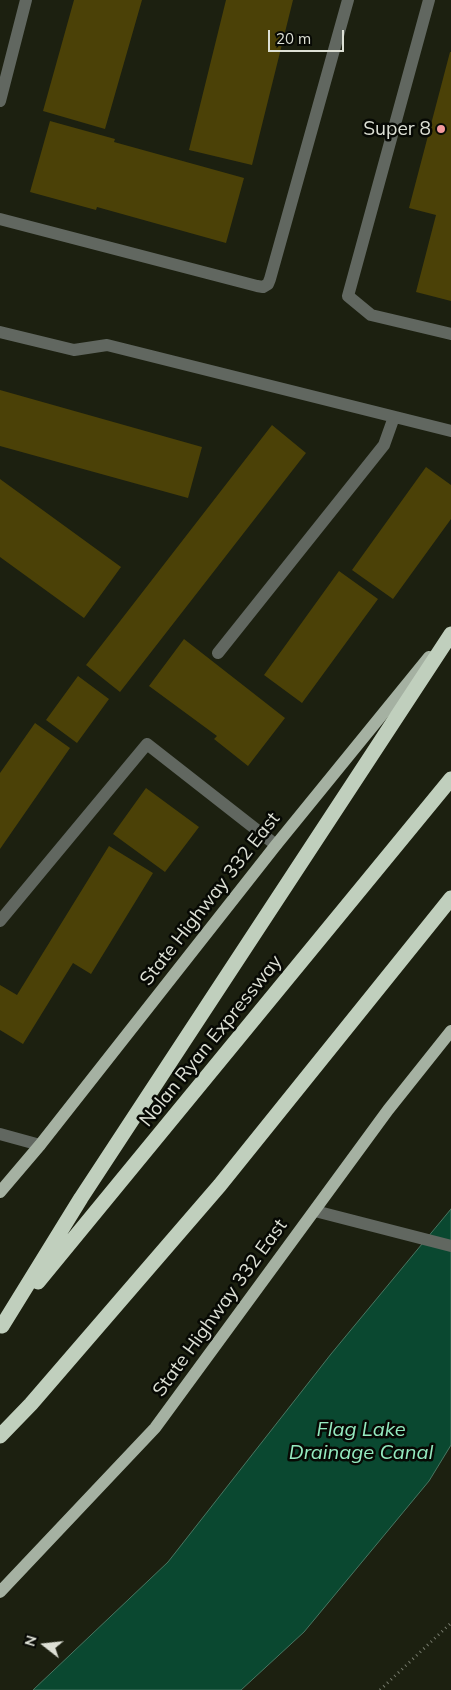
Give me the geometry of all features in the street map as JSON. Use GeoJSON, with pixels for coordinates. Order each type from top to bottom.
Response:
{"type":"FeatureCollection","features":[{"type":"Feature","properties":{"kind":"highway"},"geometry":{"type":"LineString","coordinates":[[1,1327],[86,1190],[451,634]]}},
{"type":"Feature","properties":{"kind":"highway","name":"Nolan Ryan Expressway"},"geometry":{"type":"LineString","coordinates":[[1,1327],[451,779]]}},
{"type":"Feature","properties":{"kind":"highway"},"geometry":{"type":"LineString","coordinates":[[0,1436],[31,1404],[220,1185],[451,898]]}},
{"type":"Feature","properties":{"kind":"main road","name":"State Highway 332 East"},"geometry":{"type":"LineString","coordinates":[[0,1192],[40,1145],[276,845],[451,630]]}},
{"type":"Feature","properties":{"kind":"main road","name":"State Highway 332 East"},"geometry":{"type":"LineString","coordinates":[[0,1592],[155,1428],[388,1110],[451,1032]]}},
{"type":"Feature","properties":{"kind":"street"},"geometry":{"type":"LineString","coordinates":[[0,101],[26,0]]}},
{"type":"Feature","properties":{"kind":"street"},"geometry":{"type":"LineString","coordinates":[[0,219],[257,286],[262,287],[268,284],[348,0]]}},
{"type":"Feature","properties":{"kind":"street"},"geometry":{"type":"LineString","coordinates":[[429,0],[348,296],[371,316],[451,334]]}},
{"type":"Feature","properties":{"kind":"street"},"geometry":{"type":"LineString","coordinates":[[0,332],[74,350],[107,345],[451,431]]}},
{"type":"Feature","properties":{"kind":"street"},"geometry":{"type":"LineString","coordinates":[[218,653],[384,445],[394,417]]}},
{"type":"Feature","properties":{"kind":"street"},"geometry":{"type":"LineString","coordinates":[[0,921],[147,744],[276,845]]}},
{"type":"Feature","properties":{"kind":"street"},"geometry":{"type":"LineString","coordinates":[[0,1134],[40,1145]]}},
{"type":"Feature","properties":{"kind":"street"},"geometry":{"type":"LineString","coordinates":[[314,1210],[451,1246]]}},
{"type":"Feature","properties":{"kind":"path"},"geometry":{"type":"LineString","coordinates":[[380,1690],[451,1623]]}},
{"type":"Feature","properties":{"kind":"water","name":"Flag Lake Drainage Canal"},"geometry":{"type":"Polygon","coordinates":[[[451,1209],[451,1445],[429,1481],[304,1632],[241,1690],[33,1690],[168,1562],[331,1354],[451,1209]]]}},
{"type":"Feature","properties":{"kind":"building"},"geometry":{"type":"Polygon","coordinates":[[[74,0],[142,0],[105,129],[43,111],[74,0]]]}},
{"type":"Feature","properties":{"kind":"building"},"geometry":{"type":"Polygon","coordinates":[[[226,0],[293,0],[252,165],[189,150],[226,0]]]}},
{"type":"Feature","properties":{"kind":"building","name":"Super 8"},"geometry":{"type":"Polygon","coordinates":[[[450,52],[451,301],[416,292],[436,215],[409,208],[450,52]]]}},
{"type":"Feature","properties":{"kind":"building"},"geometry":{"type":"Polygon","coordinates":[[[50,121],[115,139],[114,142],[244,178],[226,243],[97,207],[96,210],[30,192],[50,121]]]}},
{"type":"Feature","properties":{"kind":"building"},"geometry":{"type":"Polygon","coordinates":[[[0,390],[202,447],[188,498],[0,446],[0,390]]]}},
{"type":"Feature","properties":{"kind":"building"},"geometry":{"type":"Polygon","coordinates":[[[272,425],[306,453],[120,692],[86,665],[272,425]]]}},
{"type":"Feature","properties":{"kind":"building"},"geometry":{"type":"Polygon","coordinates":[[[426,467],[451,485],[451,519],[393,599],[352,570],[426,467]]]}},
{"type":"Feature","properties":{"kind":"building"},"geometry":{"type":"Polygon","coordinates":[[[0,479],[121,567],[84,618],[0,557],[0,479]]]}},
{"type":"Feature","properties":{"kind":"building"},"geometry":{"type":"Polygon","coordinates":[[[339,571],[378,599],[302,703],[264,675],[339,571]]]}},
{"type":"Feature","properties":{"kind":"building"},"geometry":{"type":"Polygon","coordinates":[[[184,639],[285,718],[248,766],[214,739],[217,736],[149,686],[184,639]]]}},
{"type":"Feature","properties":{"kind":"building"},"geometry":{"type":"Polygon","coordinates":[[[78,676],[109,699],[77,743],[46,720],[78,676]]]}},
{"type":"Feature","properties":{"kind":"building"},"geometry":{"type":"Polygon","coordinates":[[[35,723],[70,748],[0,849],[0,773],[35,723]]]}},
{"type":"Feature","properties":{"kind":"building"},"geometry":{"type":"Polygon","coordinates":[[[146,788],[199,827],[165,872],[113,834],[146,788]]]}},
{"type":"Feature","properties":{"kind":"building"},"geometry":{"type":"Polygon","coordinates":[[[109,846],[153,873],[91,974],[73,963],[23,1044],[0,1030],[0,985],[17,995],[109,846]]]}},
{"type":"Feature","properties":{"kind":"place","name":"Super 8"},"geometry":{"type":"Point","coordinates":[441,129]}}]}
